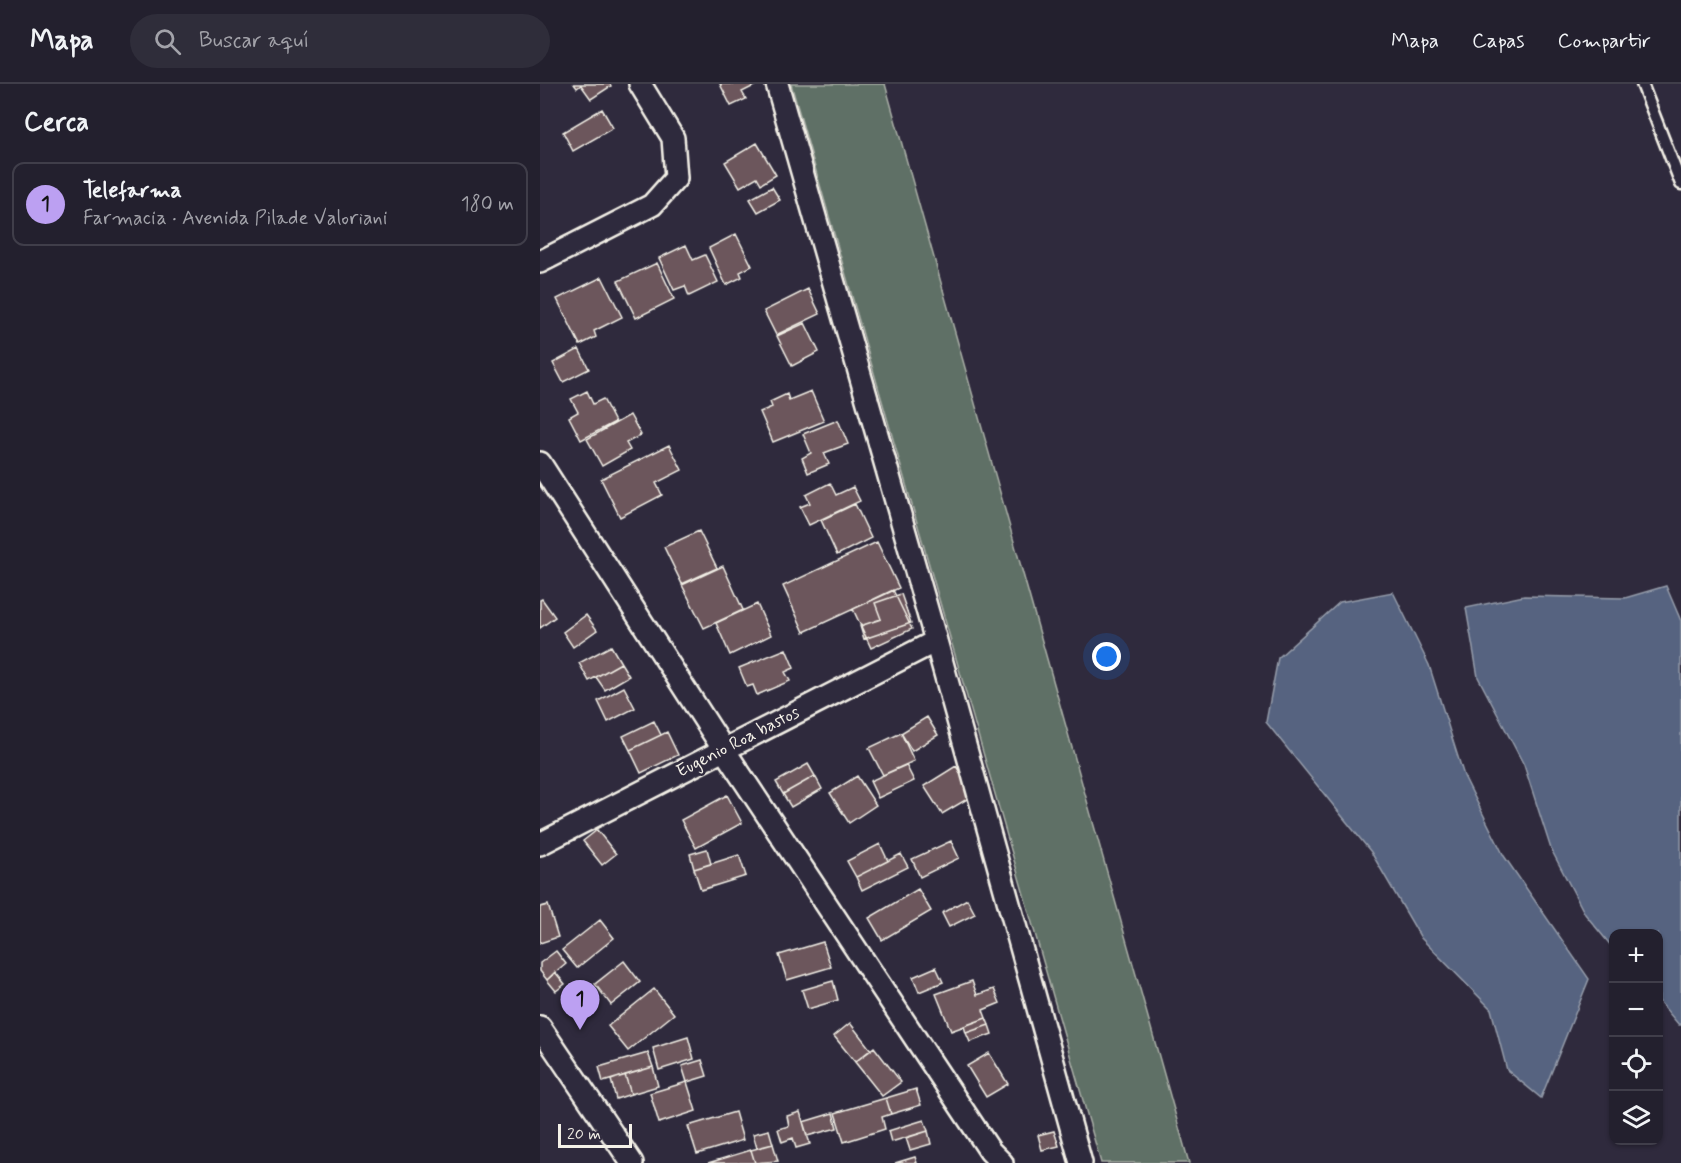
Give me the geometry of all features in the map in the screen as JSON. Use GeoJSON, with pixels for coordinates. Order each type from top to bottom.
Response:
{"type":"FeatureCollection","features":[{"type":"Feature","properties":{"kind":"street"},"geometry":{"type":"LineString","coordinates":[[540,262],[652,205],[676,178],[673,138],[640,84]]}},
{"type":"Feature","properties":{"kind":"street"},"geometry":{"type":"LineString","coordinates":[[777,84],[936,641],[1081,1163]]}},
{"type":"Feature","properties":{"kind":"street"},"geometry":{"type":"LineString","coordinates":[[540,463],[724,750],[990,1151],[1002,1163]]}},
{"type":"Feature","properties":{"kind":"street","name":"Eugenio Roa bastos"},"geometry":{"type":"LineString","coordinates":[[540,844],[936,641]]}},
{"type":"Feature","properties":{"kind":"street"},"geometry":{"type":"LineString","coordinates":[[540,1026],[632,1163]]}},
{"type":"Feature","properties":{"kind":"lane"},"geometry":{"type":"LineString","coordinates":[[1642,84],[1681,184]]}},
{"type":"Feature","properties":{"kind":"green space"},"geometry":{"type":"Polygon","coordinates":[[[791,84],[885,84],[1189,1163],[1101,1163],[791,84]]]}},
{"type":"Feature","properties":{"kind":"water"},"geometry":{"type":"Polygon","coordinates":[[[1666,586],[1681,621],[1681,1025],[1663,1006],[1663,929],[1609,929],[1609,943],[1585,914],[1551,849],[1524,765],[1478,677],[1466,608],[1524,596],[1625,598],[1666,586]]]}},
{"type":"Feature","properties":{"kind":"water"},"geometry":{"type":"Polygon","coordinates":[[[1393,592],[1429,665],[1464,776],[1504,856],[1589,979],[1541,1098],[1507,1070],[1491,1009],[1421,938],[1371,852],[1266,722],[1278,658],[1340,602],[1393,592]]]}},
{"type":"Feature","properties":{"kind":"building"},"geometry":{"type":"Polygon","coordinates":[[[574,84],[610,84],[611,86],[591,99],[581,85],[577,88],[574,84]]]}},
{"type":"Feature","properties":{"kind":"building"},"geometry":{"type":"Polygon","coordinates":[[[720,84],[758,84],[742,92],[746,99],[731,106],[720,84]]]}},
{"type":"Feature","properties":{"kind":"building"},"geometry":{"type":"Polygon","coordinates":[[[602,109],[613,128],[573,151],[563,132],[602,109]]]}},
{"type":"Feature","properties":{"kind":"building"},"geometry":{"type":"Polygon","coordinates":[[[757,143],[776,175],[761,184],[757,177],[740,187],[725,162],[757,143]]]}},
{"type":"Feature","properties":{"kind":"building"},"geometry":{"type":"Polygon","coordinates":[[[772,187],[780,200],[758,212],[750,199],[772,187]]]}},
{"type":"Feature","properties":{"kind":"building"},"geometry":{"type":"Polygon","coordinates":[[[736,234],[752,266],[740,272],[742,277],[726,285],[709,248],[736,234]]]}},
{"type":"Feature","properties":{"kind":"building"},"geometry":{"type":"Polygon","coordinates":[[[686,245],[693,260],[705,255],[718,282],[689,296],[685,286],[674,290],[659,258],[686,245]]]}},
{"type":"Feature","properties":{"kind":"building"},"geometry":{"type":"Polygon","coordinates":[[[657,263],[674,299],[636,318],[618,281],[657,263]]]}},
{"type":"Feature","properties":{"kind":"building"},"geometry":{"type":"Polygon","coordinates":[[[602,277],[622,317],[594,331],[596,337],[580,345],[557,299],[602,277]]]}},
{"type":"Feature","properties":{"kind":"building"},"geometry":{"type":"Polygon","coordinates":[[[808,289],[820,314],[776,335],[764,311],[808,289]]]}},
{"type":"Feature","properties":{"kind":"building"},"geometry":{"type":"Polygon","coordinates":[[[805,323],[819,352],[792,366],[777,336],[805,323]]]}},
{"type":"Feature","properties":{"kind":"building"},"geometry":{"type":"Polygon","coordinates":[[[579,349],[589,369],[563,382],[553,363],[579,349]]]}},
{"type":"Feature","properties":{"kind":"building"},"geometry":{"type":"Polygon","coordinates":[[[587,391],[593,404],[603,399],[615,422],[581,440],[569,417],[578,412],[571,399],[587,391]]]}},
{"type":"Feature","properties":{"kind":"building"},"geometry":{"type":"Polygon","coordinates":[[[811,391],[824,421],[773,442],[760,412],[772,407],[770,402],[787,394],[789,400],[811,391]]]}},
{"type":"Feature","properties":{"kind":"building"},"geometry":{"type":"Polygon","coordinates":[[[630,415],[641,435],[626,443],[630,450],[602,466],[587,439],[630,415]]]}},
{"type":"Feature","properties":{"kind":"building"},"geometry":{"type":"Polygon","coordinates":[[[838,420],[848,444],[824,453],[829,464],[808,473],[802,458],[811,453],[803,434],[838,420]]]}},
{"type":"Feature","properties":{"kind":"building"},"geometry":{"type":"Polygon","coordinates":[[[669,445],[682,470],[656,483],[662,495],[620,517],[601,479],[669,445]]]}},
{"type":"Feature","properties":{"kind":"building"},"geometry":{"type":"Polygon","coordinates":[[[830,483],[836,495],[853,487],[860,501],[809,525],[800,507],[810,503],[806,495],[830,483]]]}},
{"type":"Feature","properties":{"kind":"building"},"geometry":{"type":"Polygon","coordinates":[[[855,504],[871,538],[837,555],[821,520],[855,504]]]}},
{"type":"Feature","properties":{"kind":"building"},"geometry":{"type":"Polygon","coordinates":[[[699,531],[717,568],[682,584],[664,547],[699,531]]]}},
{"type":"Feature","properties":{"kind":"building"},"geometry":{"type":"Polygon","coordinates":[[[877,542],[899,588],[804,632],[783,586],[877,542]]]}},
{"type":"Feature","properties":{"kind":"building"},"geometry":{"type":"Polygon","coordinates":[[[723,566],[743,610],[704,628],[682,585],[723,566]]]}},
{"type":"Feature","properties":{"kind":"building"},"geometry":{"type":"Polygon","coordinates":[[[893,590],[912,629],[871,648],[853,609],[893,590]]]}},
{"type":"Feature","properties":{"kind":"building"},"geometry":{"type":"Polygon","coordinates":[[[901,594],[911,623],[864,639],[860,626],[881,619],[875,603],[901,594]]]}},
{"type":"Feature","properties":{"kind":"building"},"geometry":{"type":"Polygon","coordinates":[[[542,599],[555,617],[540,628],[540,600],[542,599]]]}},
{"type":"Feature","properties":{"kind":"building"},"geometry":{"type":"Polygon","coordinates":[[[757,604],[771,635],[730,655],[716,623],[757,604]]]}},
{"type":"Feature","properties":{"kind":"building"},"geometry":{"type":"Polygon","coordinates":[[[586,615],[597,630],[573,647],[563,632],[586,615]]]}},
{"type":"Feature","properties":{"kind":"building"},"geometry":{"type":"Polygon","coordinates":[[[611,646],[621,663],[589,681],[579,663],[611,646]]]}},
{"type":"Feature","properties":{"kind":"building"},"geometry":{"type":"Polygon","coordinates":[[[786,649],[794,668],[785,672],[790,681],[757,695],[753,685],[747,687],[739,668],[786,649]]]}},
{"type":"Feature","properties":{"kind":"building"},"geometry":{"type":"Polygon","coordinates":[[[621,663],[629,676],[605,690],[596,677],[621,663]]]}},
{"type":"Feature","properties":{"kind":"building"},"geometry":{"type":"Polygon","coordinates":[[[624,687],[635,708],[608,722],[598,701],[624,687]]]}},
{"type":"Feature","properties":{"kind":"building"},"geometry":{"type":"Polygon","coordinates":[[[927,717],[938,735],[912,751],[901,733],[927,717]]]}},
{"type":"Feature","properties":{"kind":"building"},"geometry":{"type":"Polygon","coordinates":[[[654,721],[661,735],[630,750],[623,736],[654,721]]]}},
{"type":"Feature","properties":{"kind":"building"},"geometry":{"type":"Polygon","coordinates":[[[667,732],[678,755],[641,773],[630,750],[667,732]]]}},
{"type":"Feature","properties":{"kind":"building"},"geometry":{"type":"Polygon","coordinates":[[[901,733],[914,761],[883,775],[869,748],[901,733]]]}},
{"type":"Feature","properties":{"kind":"building"},"geometry":{"type":"Polygon","coordinates":[[[808,764],[815,776],[783,794],[776,782],[808,764]]]}},
{"type":"Feature","properties":{"kind":"building"},"geometry":{"type":"Polygon","coordinates":[[[906,765],[914,781],[878,798],[870,781],[906,765]]]}},
{"type":"Feature","properties":{"kind":"building"},"geometry":{"type":"Polygon","coordinates":[[[956,766],[974,795],[942,814],[924,786],[956,766]]]}},
{"type":"Feature","properties":{"kind":"building"},"geometry":{"type":"Polygon","coordinates":[[[815,776],[822,789],[791,807],[783,794],[815,776]]]}},
{"type":"Feature","properties":{"kind":"building"},"geometry":{"type":"Polygon","coordinates":[[[857,776],[876,805],[849,823],[830,793],[857,776]]]}},
{"type":"Feature","properties":{"kind":"building"},"geometry":{"type":"Polygon","coordinates":[[[727,795],[742,823],[696,848],[681,820],[727,795]]]}},
{"type":"Feature","properties":{"kind":"building"},"geometry":{"type":"Polygon","coordinates":[[[597,830],[616,854],[602,865],[583,841],[597,830]]]}},
{"type":"Feature","properties":{"kind":"building"},"geometry":{"type":"Polygon","coordinates":[[[951,841],[959,858],[920,877],[912,859],[951,841]]]}},
{"type":"Feature","properties":{"kind":"building"},"geometry":{"type":"Polygon","coordinates":[[[880,844],[888,861],[856,877],[847,861],[880,844]]]}},
{"type":"Feature","properties":{"kind":"building"},"geometry":{"type":"Polygon","coordinates":[[[707,849],[711,864],[694,869],[690,854],[707,849]]]}},
{"type":"Feature","properties":{"kind":"building"},"geometry":{"type":"Polygon","coordinates":[[[901,854],[908,867],[862,890],[856,877],[901,854]]]}},
{"type":"Feature","properties":{"kind":"building"},"geometry":{"type":"Polygon","coordinates":[[[739,855],[746,876],[701,890],[694,869],[739,855]]]}},
{"type":"Feature","properties":{"kind":"building"},"geometry":{"type":"Polygon","coordinates":[[[918,889],[931,911],[882,940],[869,918],[918,889]]]}},
{"type":"Feature","properties":{"kind":"building"},"geometry":{"type":"Polygon","coordinates":[[[967,899],[975,914],[949,927],[942,913],[967,899]]]}},
{"type":"Feature","properties":{"kind":"building"},"geometry":{"type":"Polygon","coordinates":[[[548,905],[558,937],[540,943],[540,907],[548,905]]]}},
{"type":"Feature","properties":{"kind":"building"},"geometry":{"type":"Polygon","coordinates":[[[600,920],[614,938],[577,968],[562,950],[600,920]]]}},
{"type":"Feature","properties":{"kind":"building"},"geometry":{"type":"Polygon","coordinates":[[[823,942],[831,967],[787,980],[779,955],[823,942]]]}},
{"type":"Feature","properties":{"kind":"building"},"geometry":{"type":"Polygon","coordinates":[[[556,951],[566,964],[547,980],[540,971],[540,963],[556,951]]]}},
{"type":"Feature","properties":{"kind":"building"},"geometry":{"type":"Polygon","coordinates":[[[624,961],[640,982],[611,1005],[595,984],[624,961]]]}},
{"type":"Feature","properties":{"kind":"building"},"geometry":{"type":"Polygon","coordinates":[[[936,967],[943,982],[919,992],[913,977],[936,967]]]}},
{"type":"Feature","properties":{"kind":"building"},"geometry":{"type":"Polygon","coordinates":[[[555,972],[565,984],[556,991],[547,980],[555,972]]]}},
{"type":"Feature","properties":{"kind":"building"},"geometry":{"type":"Polygon","coordinates":[[[833,981],[838,1000],[808,1009],[802,990],[833,981]]]}},
{"type":"Feature","properties":{"kind":"building"},"geometry":{"type":"Polygon","coordinates":[[[972,981],[977,995],[994,989],[1000,1003],[983,1010],[986,1018],[951,1031],[936,994],[972,981]]]}},
{"type":"Feature","properties":{"kind":"building"},"geometry":{"type":"Polygon","coordinates":[[[654,989],[674,1014],[628,1051],[608,1026],[654,989]]]}},
{"type":"Feature","properties":{"kind":"building"},"geometry":{"type":"Polygon","coordinates":[[[986,1018],[989,1025],[966,1033],[964,1026],[986,1018]]]}},
{"type":"Feature","properties":{"kind":"building"},"geometry":{"type":"Polygon","coordinates":[[[850,1023],[871,1050],[855,1062],[834,1036],[850,1023]]]}},
{"type":"Feature","properties":{"kind":"building"},"geometry":{"type":"Polygon","coordinates":[[[989,1025],[992,1034],[970,1042],[966,1033],[989,1025]]]}},
{"type":"Feature","properties":{"kind":"building"},"geometry":{"type":"Polygon","coordinates":[[[688,1037],[694,1059],[659,1070],[653,1048],[688,1037]]]}},
{"type":"Feature","properties":{"kind":"building"},"geometry":{"type":"Polygon","coordinates":[[[874,1047],[901,1082],[882,1096],[855,1062],[874,1047]]]}},
{"type":"Feature","properties":{"kind":"building"},"geometry":{"type":"Polygon","coordinates":[[[648,1053],[653,1067],[603,1082],[599,1067],[648,1053]]]}},
{"type":"Feature","properties":{"kind":"building"},"geometry":{"type":"Polygon","coordinates":[[[989,1053],[1008,1084],[986,1097],[967,1066],[989,1053]]]}},
{"type":"Feature","properties":{"kind":"building"},"geometry":{"type":"Polygon","coordinates":[[[702,1060],[707,1076],[687,1082],[682,1066],[702,1060]]]}},
{"type":"Feature","properties":{"kind":"building"},"geometry":{"type":"Polygon","coordinates":[[[653,1067],[658,1086],[631,1094],[625,1075],[653,1067]]]}},
{"type":"Feature","properties":{"kind":"building"},"geometry":{"type":"Polygon","coordinates":[[[625,1075],[631,1094],[616,1099],[611,1080],[625,1075]]]}},
{"type":"Feature","properties":{"kind":"building"},"geometry":{"type":"Polygon","coordinates":[[[687,1082],[696,1111],[659,1123],[650,1093],[687,1082]]]}},
{"type":"Feature","properties":{"kind":"building"},"geometry":{"type":"Polygon","coordinates":[[[916,1089],[921,1105],[891,1114],[886,1098],[916,1089]]]}},
{"type":"Feature","properties":{"kind":"building"},"geometry":{"type":"Polygon","coordinates":[[[886,1098],[891,1114],[882,1117],[885,1129],[844,1142],[835,1113],[886,1098]]]}},
{"type":"Feature","properties":{"kind":"building"},"geometry":{"type":"Polygon","coordinates":[[[735,1112],[743,1140],[697,1154],[688,1126],[735,1112]]]}},
{"type":"Feature","properties":{"kind":"building"},"geometry":{"type":"Polygon","coordinates":[[[800,1112],[810,1144],[796,1148],[793,1138],[782,1142],[778,1129],[789,1126],[787,1116],[800,1112]]]}},
{"type":"Feature","properties":{"kind":"building"},"geometry":{"type":"Polygon","coordinates":[[[833,1113],[837,1128],[807,1136],[803,1122],[833,1113]]]}},
{"type":"Feature","properties":{"kind":"building"},"geometry":{"type":"Polygon","coordinates":[[[924,1120],[928,1131],[891,1142],[888,1131],[924,1120]]]}},
{"type":"Feature","properties":{"kind":"building"},"geometry":{"type":"Polygon","coordinates":[[[769,1130],[773,1144],[757,1148],[753,1134],[769,1130]]]}},
{"type":"Feature","properties":{"kind":"building"},"geometry":{"type":"Polygon","coordinates":[[[928,1131],[931,1144],[910,1150],[906,1138],[928,1131]]]}},
{"type":"Feature","properties":{"kind":"building"},"geometry":{"type":"Polygon","coordinates":[[[1054,1131],[1059,1146],[1042,1150],[1038,1135],[1054,1131]]]}},
{"type":"Feature","properties":{"kind":"building"},"geometry":{"type":"Polygon","coordinates":[[[773,1144],[778,1161],[755,1163],[751,1150],[773,1144]]]}},
{"type":"Feature","properties":{"kind":"building"},"geometry":{"type":"Polygon","coordinates":[[[751,1150],[755,1163],[708,1163],[751,1150]]]}},
{"type":"Feature","properties":{"kind":"building"},"geometry":{"type":"Polygon","coordinates":[[[915,1157],[917,1163],[895,1163],[915,1157]]]}},
{"type":"Feature","properties":{"kind":"place","name":"Telefarma"},"geometry":{"type":"Point","coordinates":[580,1030]}}]}
